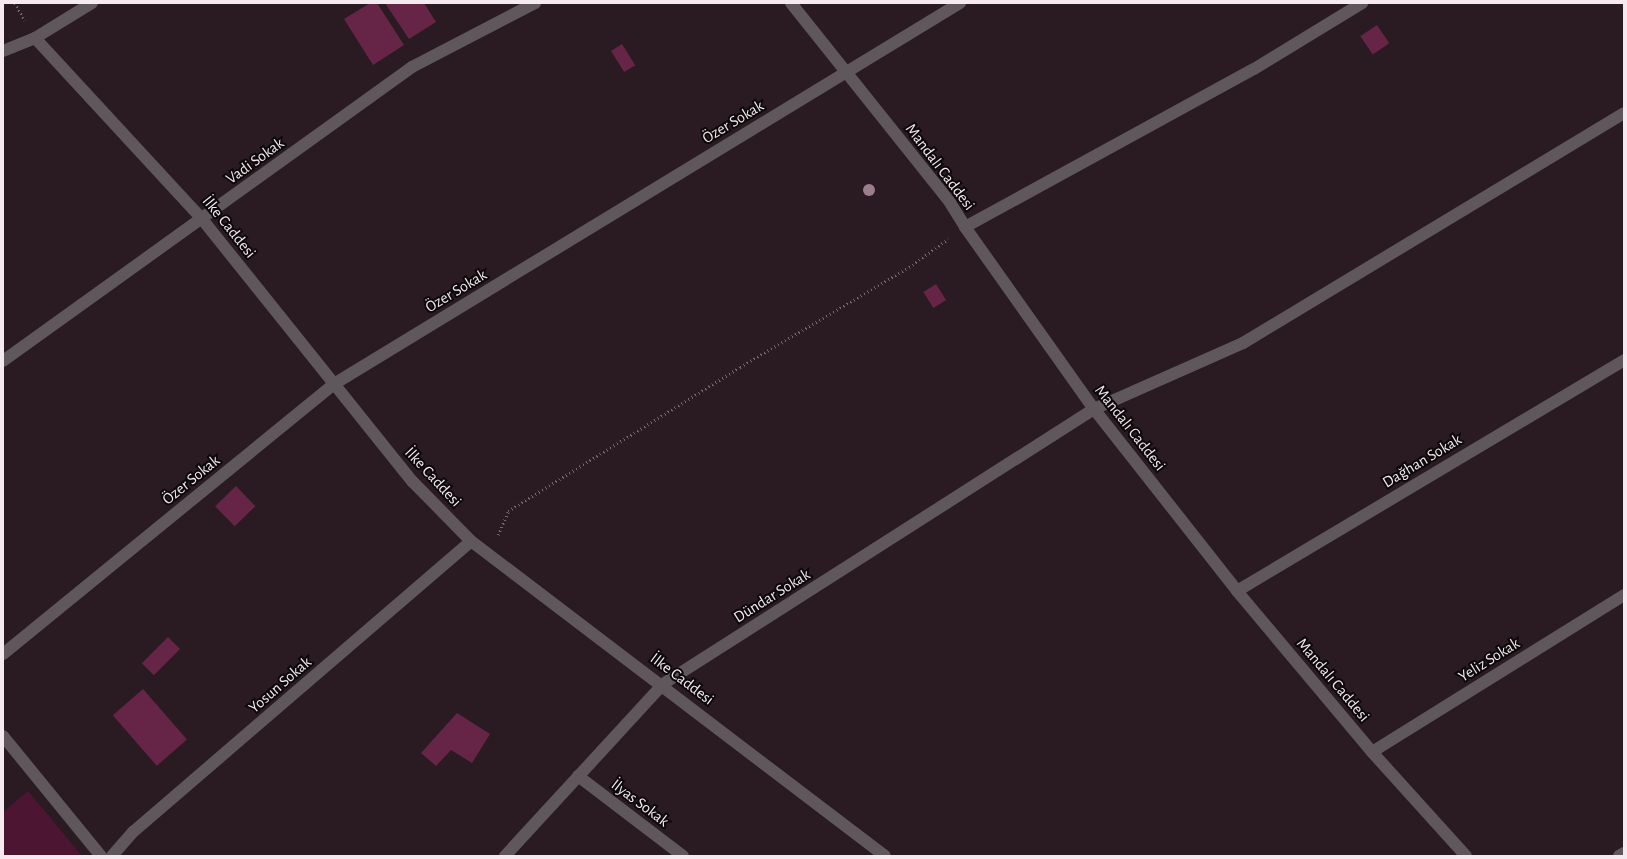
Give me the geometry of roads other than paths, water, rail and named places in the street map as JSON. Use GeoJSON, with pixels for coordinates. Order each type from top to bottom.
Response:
{"type":"FeatureCollection","features":[{"type":"Feature","properties":{"kind":"street"},"geometry":{"type":"LineString","coordinates":[[3,51],[35,38],[92,3]]}},
{"type":"Feature","properties":{"kind":"street","name":"Vadi Sokak"},"geometry":{"type":"LineString","coordinates":[[3,361],[412,67],[535,3]]}},
{"type":"Feature","properties":{"kind":"street","name":"Mandalı Caddesi"},"geometry":{"type":"LineString","coordinates":[[790,3],[949,201],[964,227],[1094,410],[1237,591],[1372,752],[1466,856]]}},
{"type":"Feature","properties":{"kind":"street","name":"Özer Sokak"},"geometry":{"type":"LineString","coordinates":[[3,654],[334,384],[960,3]]}},
{"type":"Feature","properties":{"kind":"street"},"geometry":{"type":"LineString","coordinates":[[964,227],[1254,69],[1362,3]]}},
{"type":"Feature","properties":{"kind":"street","name":"İlke Caddesi"},"geometry":{"type":"LineString","coordinates":[[35,38],[202,219],[413,482],[471,541],[663,684],[886,856]]}},
{"type":"Feature","properties":{"kind":"street","name":"Dündar Sokak"},"geometry":{"type":"LineString","coordinates":[[505,856],[663,684],[1094,410],[1243,343],[1624,113]]}},
{"type":"Feature","properties":{"kind":"street","name":"Dağhan Sokak"},"geometry":{"type":"LineString","coordinates":[[1237,591],[1624,360]]}},
{"type":"Feature","properties":{"kind":"street","name":"Yosun Sokak"},"geometry":{"type":"LineString","coordinates":[[112,856],[132,832],[471,541]]}},
{"type":"Feature","properties":{"kind":"street","name":"Yeliz Sokak"},"geometry":{"type":"LineString","coordinates":[[1372,752],[1624,595]]}},
{"type":"Feature","properties":{"kind":"street"},"geometry":{"type":"LineString","coordinates":[[3,736],[101,856]]}},
{"type":"Feature","properties":{"kind":"street","name":"İlyas Sokak"},"geometry":{"type":"LineString","coordinates":[[578,776],[683,856]]}},
{"type":"Feature","properties":{"kind":"street"},"geometry":{"type":"LineString","coordinates":[[1619,856],[1624,853]]}}]}
